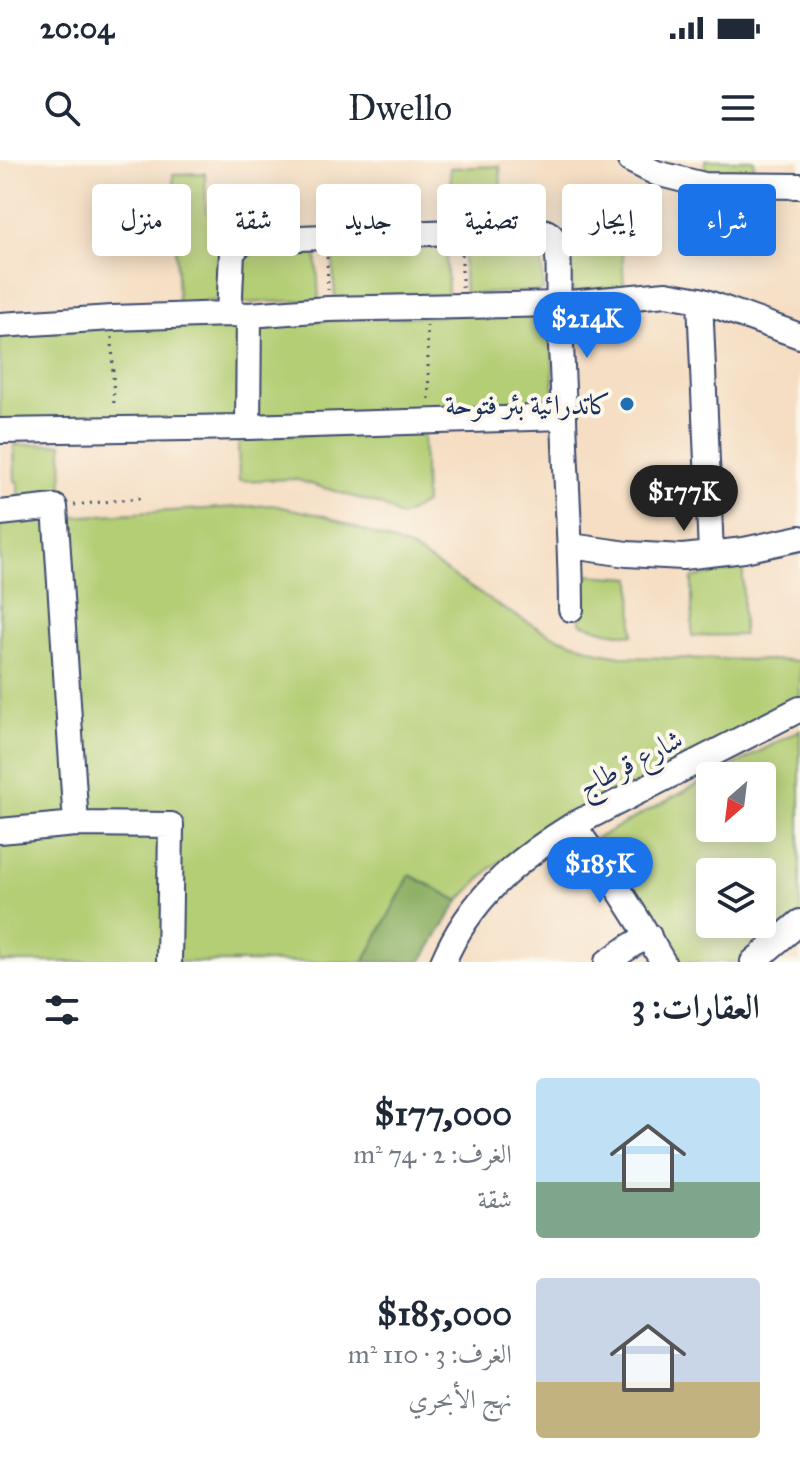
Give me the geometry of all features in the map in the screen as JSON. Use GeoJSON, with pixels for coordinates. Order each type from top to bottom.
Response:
{"type":"FeatureCollection","features":[{"type":"Feature","properties":{"kind":"street"},"geometry":{"type":"LineString","coordinates":[[630,160],[656,173],[704,185],[800,186]]}},
{"type":"Feature","properties":{"kind":"street"},"geometry":{"type":"LineString","coordinates":[[546,231],[553,237],[557,249],[571,546],[571,609]]}},
{"type":"Feature","properties":{"kind":"street"},"geometry":{"type":"LineString","coordinates":[[248,427],[232,253],[248,240],[316,238]]}},
{"type":"Feature","properties":{"kind":"street"},"geometry":{"type":"LineString","coordinates":[[0,325],[328,309],[558,304],[666,294],[700,300],[800,336]]}},
{"type":"Feature","properties":{"kind":"street"},"geometry":{"type":"LineString","coordinates":[[700,300],[711,553]]}},
{"type":"Feature","properties":{"kind":"street"},"geometry":{"type":"LineString","coordinates":[[0,431],[564,417]]}},
{"type":"Feature","properties":{"kind":"street"},"geometry":{"type":"LineString","coordinates":[[0,513],[55,507],[76,824]]}},
{"type":"Feature","properties":{"kind":"street"},"geometry":{"type":"LineString","coordinates":[[571,546],[656,557],[683,557],[744,550],[800,538]]}},
{"type":"Feature","properties":{"kind":"street","name":"شارع قرطاج"},"geometry":{"type":"LineString","coordinates":[[443,962],[460,927],[495,883],[537,848],[573,825],[800,709]]}},
{"type":"Feature","properties":{"kind":"street"},"geometry":{"type":"LineString","coordinates":[[0,831],[76,824],[171,825],[169,962]]}},
{"type":"Feature","properties":{"kind":"street"},"geometry":{"type":"LineString","coordinates":[[573,825],[604,866],[663,962]]}},
{"type":"Feature","properties":{"kind":"street"},"geometry":{"type":"LineString","coordinates":[[753,962],[800,922]]}},
{"type":"Feature","properties":{"kind":"street"},"geometry":{"type":"LineString","coordinates":[[607,962],[649,936]]}},
{"type":"Feature","properties":{"kind":"path"},"geometry":{"type":"LineString","coordinates":[[327,256],[328,309]]}},
{"type":"Feature","properties":{"kind":"path"},"geometry":{"type":"LineString","coordinates":[[462,256],[462,308]]}},
{"type":"Feature","properties":{"kind":"path"},"geometry":{"type":"LineString","coordinates":[[426,308],[430,421]]}},
{"type":"Feature","properties":{"kind":"path"},"geometry":{"type":"LineString","coordinates":[[112,318],[114,429]]}},
{"type":"Feature","properties":{"kind":"path"},"geometry":{"type":"LineString","coordinates":[[55,507],[141,498]]}},
{"type":"Feature","properties":{"kind":"green space"},"geometry":{"type":"Polygon","coordinates":[[[705,160],[754,160],[753,184],[705,184],[705,160]]]}},
{"type":"Feature","properties":{"kind":"green space"},"geometry":{"type":"Polygon","coordinates":[[[500,166],[501,184],[451,184],[450,168],[500,166]]]}},
{"type":"Feature","properties":{"kind":"green space"},"geometry":{"type":"Polygon","coordinates":[[[205,173],[207,256],[220,256],[222,301],[178,303],[176,256],[191,256],[191,184],[173,184],[173,174],[205,173]]]}},
{"type":"Feature","properties":{"kind":"green space"},"geometry":{"type":"Polygon","coordinates":[[[437,244],[437,256],[446,256],[448,295],[335,299],[332,256],[421,256],[421,245],[437,244]]]}},
{"type":"Feature","properties":{"kind":"green space"},"geometry":{"type":"Polygon","coordinates":[[[316,249],[319,300],[243,303],[241,256],[300,256],[300,250],[316,249]]]}},
{"type":"Feature","properties":{"kind":"green space"},"geometry":{"type":"Polygon","coordinates":[[[464,256],[542,256],[543,291],[465,294],[464,256]]]}},
{"type":"Feature","properties":{"kind":"green space"},"geometry":{"type":"Polygon","coordinates":[[[570,256],[623,256],[624,289],[572,292],[570,256]]]}},
{"type":"Feature","properties":{"kind":"green space"},"geometry":{"type":"Polygon","coordinates":[[[539,312],[551,319],[554,398],[546,407],[0,426],[0,333],[539,312]]]}},
{"type":"Feature","properties":{"kind":"green space"},"geometry":{"type":"Polygon","coordinates":[[[423,429],[425,503],[401,517],[381,505],[294,479],[239,481],[238,437],[423,429]]]}},
{"type":"Feature","properties":{"kind":"green space"},"geometry":{"type":"Polygon","coordinates":[[[62,444],[63,504],[18,504],[14,445],[62,444]]]}},
{"type":"Feature","properties":{"kind":"green space"},"geometry":{"type":"Polygon","coordinates":[[[272,505],[325,516],[412,549],[502,608],[549,634],[599,652],[626,657],[800,661],[800,698],[529,840],[491,868],[459,901],[410,875],[364,962],[0,962],[0,521],[272,505]]]}},
{"type":"Feature","properties":{"kind":"green space"},"geometry":{"type":"Polygon","coordinates":[[[743,568],[743,635],[692,636],[692,578],[743,568]]]}},
{"type":"Feature","properties":{"kind":"green space"},"geometry":{"type":"Polygon","coordinates":[[[586,575],[632,578],[633,635],[580,623],[580,581],[586,575]]]}},
{"type":"Feature","properties":{"kind":"green space"},"geometry":{"type":"Polygon","coordinates":[[[800,730],[800,916],[776,934],[776,858],[696,858],[696,938],[771,938],[739,962],[669,962],[593,840],[696,785],[696,842],[776,842],[776,762],[740,762],[800,730]]]}},
{"type":"Feature","properties":{"kind":"green space"},"geometry":{"type":"Polygon","coordinates":[[[410,875],[459,901],[421,962],[364,962],[410,875]]]}},
{"type":"Feature","properties":{"kind":"place","name":"كاتدرائية بئر فتوحة"},"geometry":{"type":"Point","coordinates":[627,404]}}]}
